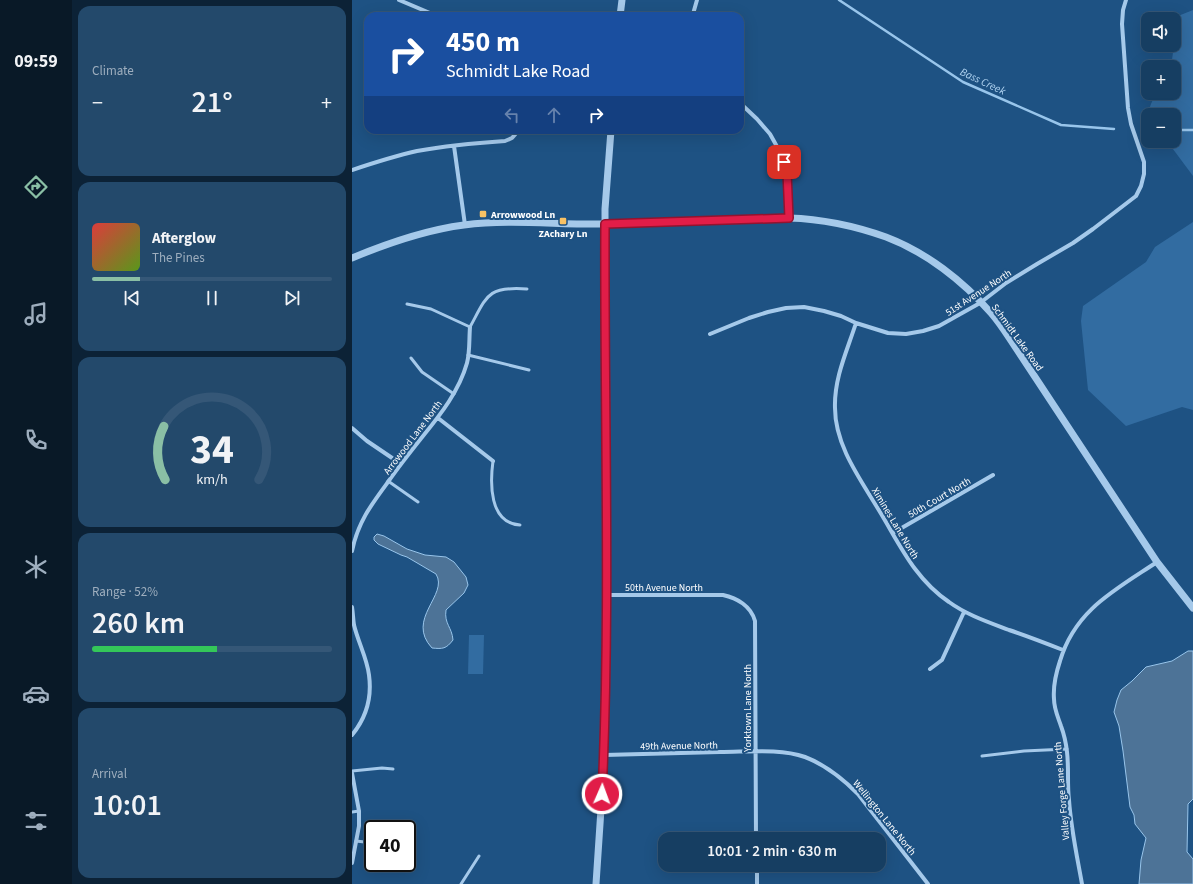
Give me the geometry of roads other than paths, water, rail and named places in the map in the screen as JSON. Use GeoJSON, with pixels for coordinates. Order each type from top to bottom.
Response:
{"type":"FeatureCollection","features":[{"type":"Feature","properties":{"kind":"street"},"geometry":{"type":"LineString","coordinates":[[399,0],[428,12]]}},
{"type":"Feature","properties":{"kind":"street"},"geometry":{"type":"LineString","coordinates":[[620,12],[622,0]]}},
{"type":"Feature","properties":{"kind":"street"},"geometry":{"type":"LineString","coordinates":[[694,12],[697,0]]}},
{"type":"Feature","properties":{"kind":"street","name":"51st Avenue North"},"geometry":{"type":"LineString","coordinates":[[710,334],[768,312],[786,308],[804,307],[841,316],[856,323],[888,333],[906,334],[939,326],[980,303],[1006,283],[1073,243],[1136,196],[1141,186],[1144,174],[1144,162],[1131,124],[1128,108],[1122,24],[1123,10],[1126,0]]}},
{"type":"Feature","properties":{"kind":"street"},"geometry":{"type":"LineString","coordinates":[[744,107],[770,134],[780,152],[787,172],[789,218]]}},
{"type":"Feature","properties":{"kind":"street"},"geometry":{"type":"LineString","coordinates":[[352,170],[416,151],[505,141],[512,138],[516,134]]}},
{"type":"Feature","properties":{"kind":"street"},"geometry":{"type":"LineString","coordinates":[[596,884],[604,755],[606,595],[605,224],[611,134]]}},
{"type":"Feature","properties":{"kind":"street"},"geometry":{"type":"LineString","coordinates":[[454,146],[465,225]]}},
{"type":"Feature","properties":{"kind":"street","name":"Schmidt Lake Road"},"geometry":{"type":"LineString","coordinates":[[352,258],[407,238],[465,225],[519,223],[605,224],[789,218],[824,221],[856,227],[887,238],[916,252],[943,269],[968,289],[991,313],[1010,339],[1157,562],[1193,608]]}},
{"type":"Feature","properties":{"kind":"street","name":"Ximines Lane North"},"geometry":{"type":"LineString","coordinates":[[856,323],[839,373],[835,391],[837,428],[842,445],[850,461],[893,533],[902,552],[930,587],[964,612],[1063,650]]}},
{"type":"Feature","properties":{"kind":"street","name":"Arrowood Lane North"},"geometry":{"type":"LineString","coordinates":[[352,551],[354,540],[364,515],[388,481],[438,418],[454,394],[467,363],[470,327]]}},
{"type":"Feature","properties":{"kind":"street"},"geometry":{"type":"LineString","coordinates":[[438,418],[493,461]]}},
{"type":"Feature","properties":{"kind":"street"},"geometry":{"type":"LineString","coordinates":[[352,428],[367,441],[401,464]]}},
{"type":"Feature","properties":{"kind":"street","name":"50th Court North"},"geometry":{"type":"LineString","coordinates":[[893,533],[993,475]]}},
{"type":"Feature","properties":{"kind":"street"},"geometry":{"type":"LineString","coordinates":[[1063,650],[1081,619],[1094,606],[1109,594],[1157,562]]}},
{"type":"Feature","properties":{"kind":"street","name":"50th Avenue North"},"geometry":{"type":"LineString","coordinates":[[606,595],[723,595]]}},
{"type":"Feature","properties":{"kind":"street","name":"Yorktown Lane North"},"geometry":{"type":"LineString","coordinates":[[723,595],[733,597],[742,602],[755,621],[756,832]]}},
{"type":"Feature","properties":{"kind":"street"},"geometry":{"type":"LineString","coordinates":[[352,607],[354,624],[369,675],[370,688],[365,715],[361,724],[352,735]]}},
{"type":"Feature","properties":{"kind":"street"},"geometry":{"type":"LineString","coordinates":[[930,669],[942,660],[964,612]]}},
{"type":"Feature","properties":{"kind":"street","name":"Valley Forge Lane North"},"geometry":{"type":"LineString","coordinates":[[1063,650],[1055,682],[1054,700],[1066,749],[1072,834],[1082,884]]}},
{"type":"Feature","properties":{"kind":"street","name":"49th Avenue North"},"geometry":{"type":"LineString","coordinates":[[604,755],[755,752]]}},
{"type":"Feature","properties":{"kind":"street","name":"Wellington Lane North"},"geometry":{"type":"LineString","coordinates":[[755,752],[788,754],[804,757],[820,763],[833,771],[858,794],[928,884]]}},
{"type":"Feature","properties":{"kind":"street"},"geometry":{"type":"LineString","coordinates":[[352,772],[359,811],[359,826],[352,863]]}},
{"type":"Feature","properties":{"kind":"street"},"geometry":{"type":"LineString","coordinates":[[757,872],[757,884]]}},
{"type":"Feature","properties":{"kind":"lane"},"geometry":{"type":"LineString","coordinates":[[407,304],[431,308],[470,327],[486,298],[494,292],[510,289],[527,289]]}},
{"type":"Feature","properties":{"kind":"lane"},"geometry":{"type":"LineString","coordinates":[[468,355],[529,370]]}},
{"type":"Feature","properties":{"kind":"lane"},"geometry":{"type":"LineString","coordinates":[[411,358],[422,372],[454,394]]}},
{"type":"Feature","properties":{"kind":"lane"},"geometry":{"type":"LineString","coordinates":[[493,461],[491,475],[496,509],[508,522],[515,525],[520,525]]}},
{"type":"Feature","properties":{"kind":"lane"},"geometry":{"type":"LineString","coordinates":[[388,481],[418,502]]}},
{"type":"Feature","properties":{"kind":"lane"},"geometry":{"type":"LineString","coordinates":[[982,756],[1066,749]]}},
{"type":"Feature","properties":{"kind":"lane"},"geometry":{"type":"LineString","coordinates":[[352,772],[382,768],[392,769]]}},
{"type":"Feature","properties":{"kind":"lane"},"geometry":{"type":"LineString","coordinates":[[352,812],[359,811]]}},
{"type":"Feature","properties":{"kind":"lane"},"geometry":{"type":"LineString","coordinates":[[356,840],[364,841]]}},
{"type":"Feature","properties":{"kind":"lane"},"geometry":{"type":"LineString","coordinates":[[461,884],[479,856]]}},
{"type":"Feature","properties":{"kind":"waterway","name":"Bass Creek"},"geometry":{"type":"LineString","coordinates":[[839,0],[963,82],[1061,125],[1114,129]]}},
{"type":"Feature","properties":{"kind":"waterway","name":"Bass Creek"},"geometry":{"type":"LineString","coordinates":[[1181,130],[1193,130]]}},
{"type":"Feature","properties":{"kind":"place","name":"Arrowwood Ln"},"geometry":{"type":"Point","coordinates":[483,214]}},
{"type":"Feature","properties":{"kind":"place","name":"ZAchary Ln"},"geometry":{"type":"Point","coordinates":[563,221]}}]}
